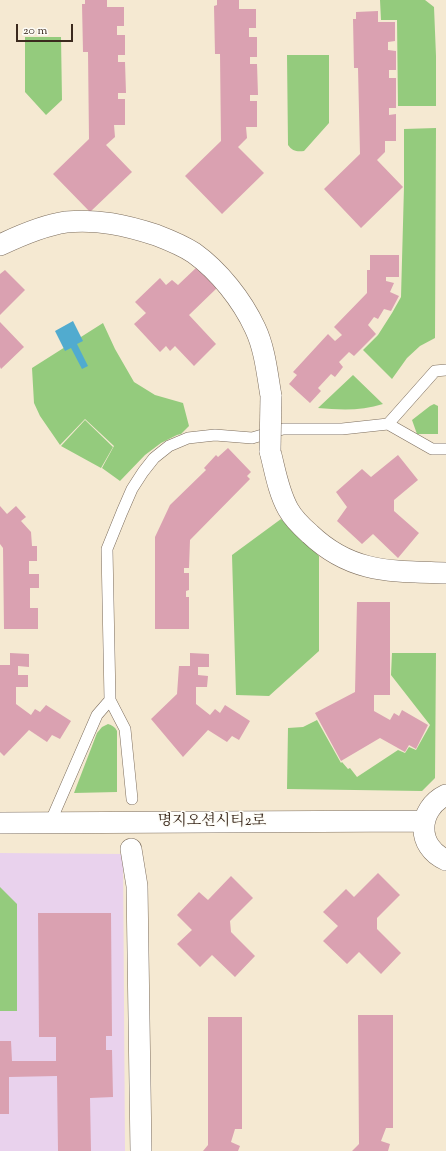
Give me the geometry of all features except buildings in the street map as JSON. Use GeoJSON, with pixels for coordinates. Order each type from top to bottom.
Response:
{"type":"FeatureCollection","features":[{"type":"Feature","properties":{"kind":"street"},"geometry":{"type":"LineString","coordinates":[[0,245],[23,235],[53,225],[73,222],[107,222],[130,227],[173,241],[193,252],[212,267],[229,287],[244,308],[255,328],[264,353],[271,396],[270,451],[278,485],[288,510],[302,527],[319,543],[338,556],[360,565],[387,570],[446,573]]}},
{"type":"Feature","properties":{"kind":"street"},"geometry":{"type":"LineString","coordinates":[[446,795],[435,802],[427,811],[424,821],[426,842],[439,858],[446,860]]}},
{"type":"Feature","properties":{"kind":"street","name":"명지오션시티2로"},"geometry":{"type":"LineString","coordinates":[[0,823],[424,821]]}},
{"type":"Feature","properties":{"kind":"street"},"geometry":{"type":"LineString","coordinates":[[131,849],[137,886],[141,1151]]}},
{"type":"Feature","properties":{"kind":"lane"},"geometry":{"type":"LineString","coordinates":[[388,424],[435,371],[446,370]]}},
{"type":"Feature","properties":{"kind":"lane"},"geometry":{"type":"LineString","coordinates":[[132,799],[125,729],[110,700],[107,549],[132,490],[154,458],[169,446],[188,438],[215,435],[252,438],[283,429],[342,428],[388,424],[432,449],[446,449]]}},
{"type":"Feature","properties":{"kind":"lane"},"geometry":{"type":"LineString","coordinates":[[50,823],[97,715],[110,700]]}},
{"type":"Feature","properties":{"kind":"shaded area"},"geometry":{"type":"Polygon","coordinates":[[[0,853],[123,854],[125,1151],[0,1151],[0,853]]]}},
{"type":"Feature","properties":{"kind":"green space"},"geometry":{"type":"Polygon","coordinates":[[[380,0],[425,0],[434,7],[436,106],[398,106],[397,20],[381,20],[380,0]]]}},
{"type":"Feature","properties":{"kind":"green space"},"geometry":{"type":"Polygon","coordinates":[[[25,37],[61,37],[62,100],[46,115],[25,92],[25,37]]]}},
{"type":"Feature","properties":{"kind":"green space"},"geometry":{"type":"Polygon","coordinates":[[[287,55],[329,55],[329,123],[304,151],[295,151],[288,145],[287,55]]]}},
{"type":"Feature","properties":{"kind":"green space"},"geometry":{"type":"Polygon","coordinates":[[[436,128],[435,338],[420,346],[407,358],[392,379],[363,350],[378,335],[401,297],[404,129],[436,128]]]}},
{"type":"Feature","properties":{"kind":"green space"},"geometry":{"type":"Polygon","coordinates":[[[103,323],[115,349],[134,382],[155,395],[183,403],[189,426],[181,434],[161,443],[145,455],[120,481],[102,468],[114,446],[85,419],[60,445],[40,416],[34,403],[32,368],[103,323]]]}},
{"type":"Feature","properties":{"kind":"green space"},"geometry":{"type":"Polygon","coordinates":[[[353,375],[383,404],[367,408],[351,409],[318,408],[353,375]]]}},
{"type":"Feature","properties":{"kind":"green space"},"geometry":{"type":"Polygon","coordinates":[[[434,404],[438,406],[438,434],[417,434],[412,420],[434,404]]]}},
{"type":"Feature","properties":{"kind":"green space"},"geometry":{"type":"Polygon","coordinates":[[[85,420],[113,447],[101,468],[61,446],[85,420]]]}},
{"type":"Feature","properties":{"kind":"green space"},"geometry":{"type":"Polygon","coordinates":[[[281,519],[319,556],[319,651],[269,696],[236,695],[232,555],[281,519]]]}},
{"type":"Feature","properties":{"kind":"green space"},"geometry":{"type":"Polygon","coordinates":[[[392,653],[436,653],[435,778],[422,791],[287,789],[288,728],[303,727],[317,720],[341,763],[342,762],[348,769],[350,768],[357,777],[398,750],[405,753],[409,747],[416,750],[430,725],[391,675],[392,653]]]}},
{"type":"Feature","properties":{"kind":"green space"},"geometry":{"type":"Polygon","coordinates":[[[108,724],[113,726],[117,731],[117,792],[74,793],[97,733],[102,727],[108,724]]]}},
{"type":"Feature","properties":{"kind":"green space"},"geometry":{"type":"Polygon","coordinates":[[[0,887],[17,904],[17,1011],[0,1011],[0,887]]]}},
{"type":"Feature","properties":{"kind":"water"},"geometry":{"type":"Polygon","coordinates":[[[73,321],[83,341],[77,344],[88,366],[82,369],[71,348],[65,351],[55,331],[73,321]]]}}]}
